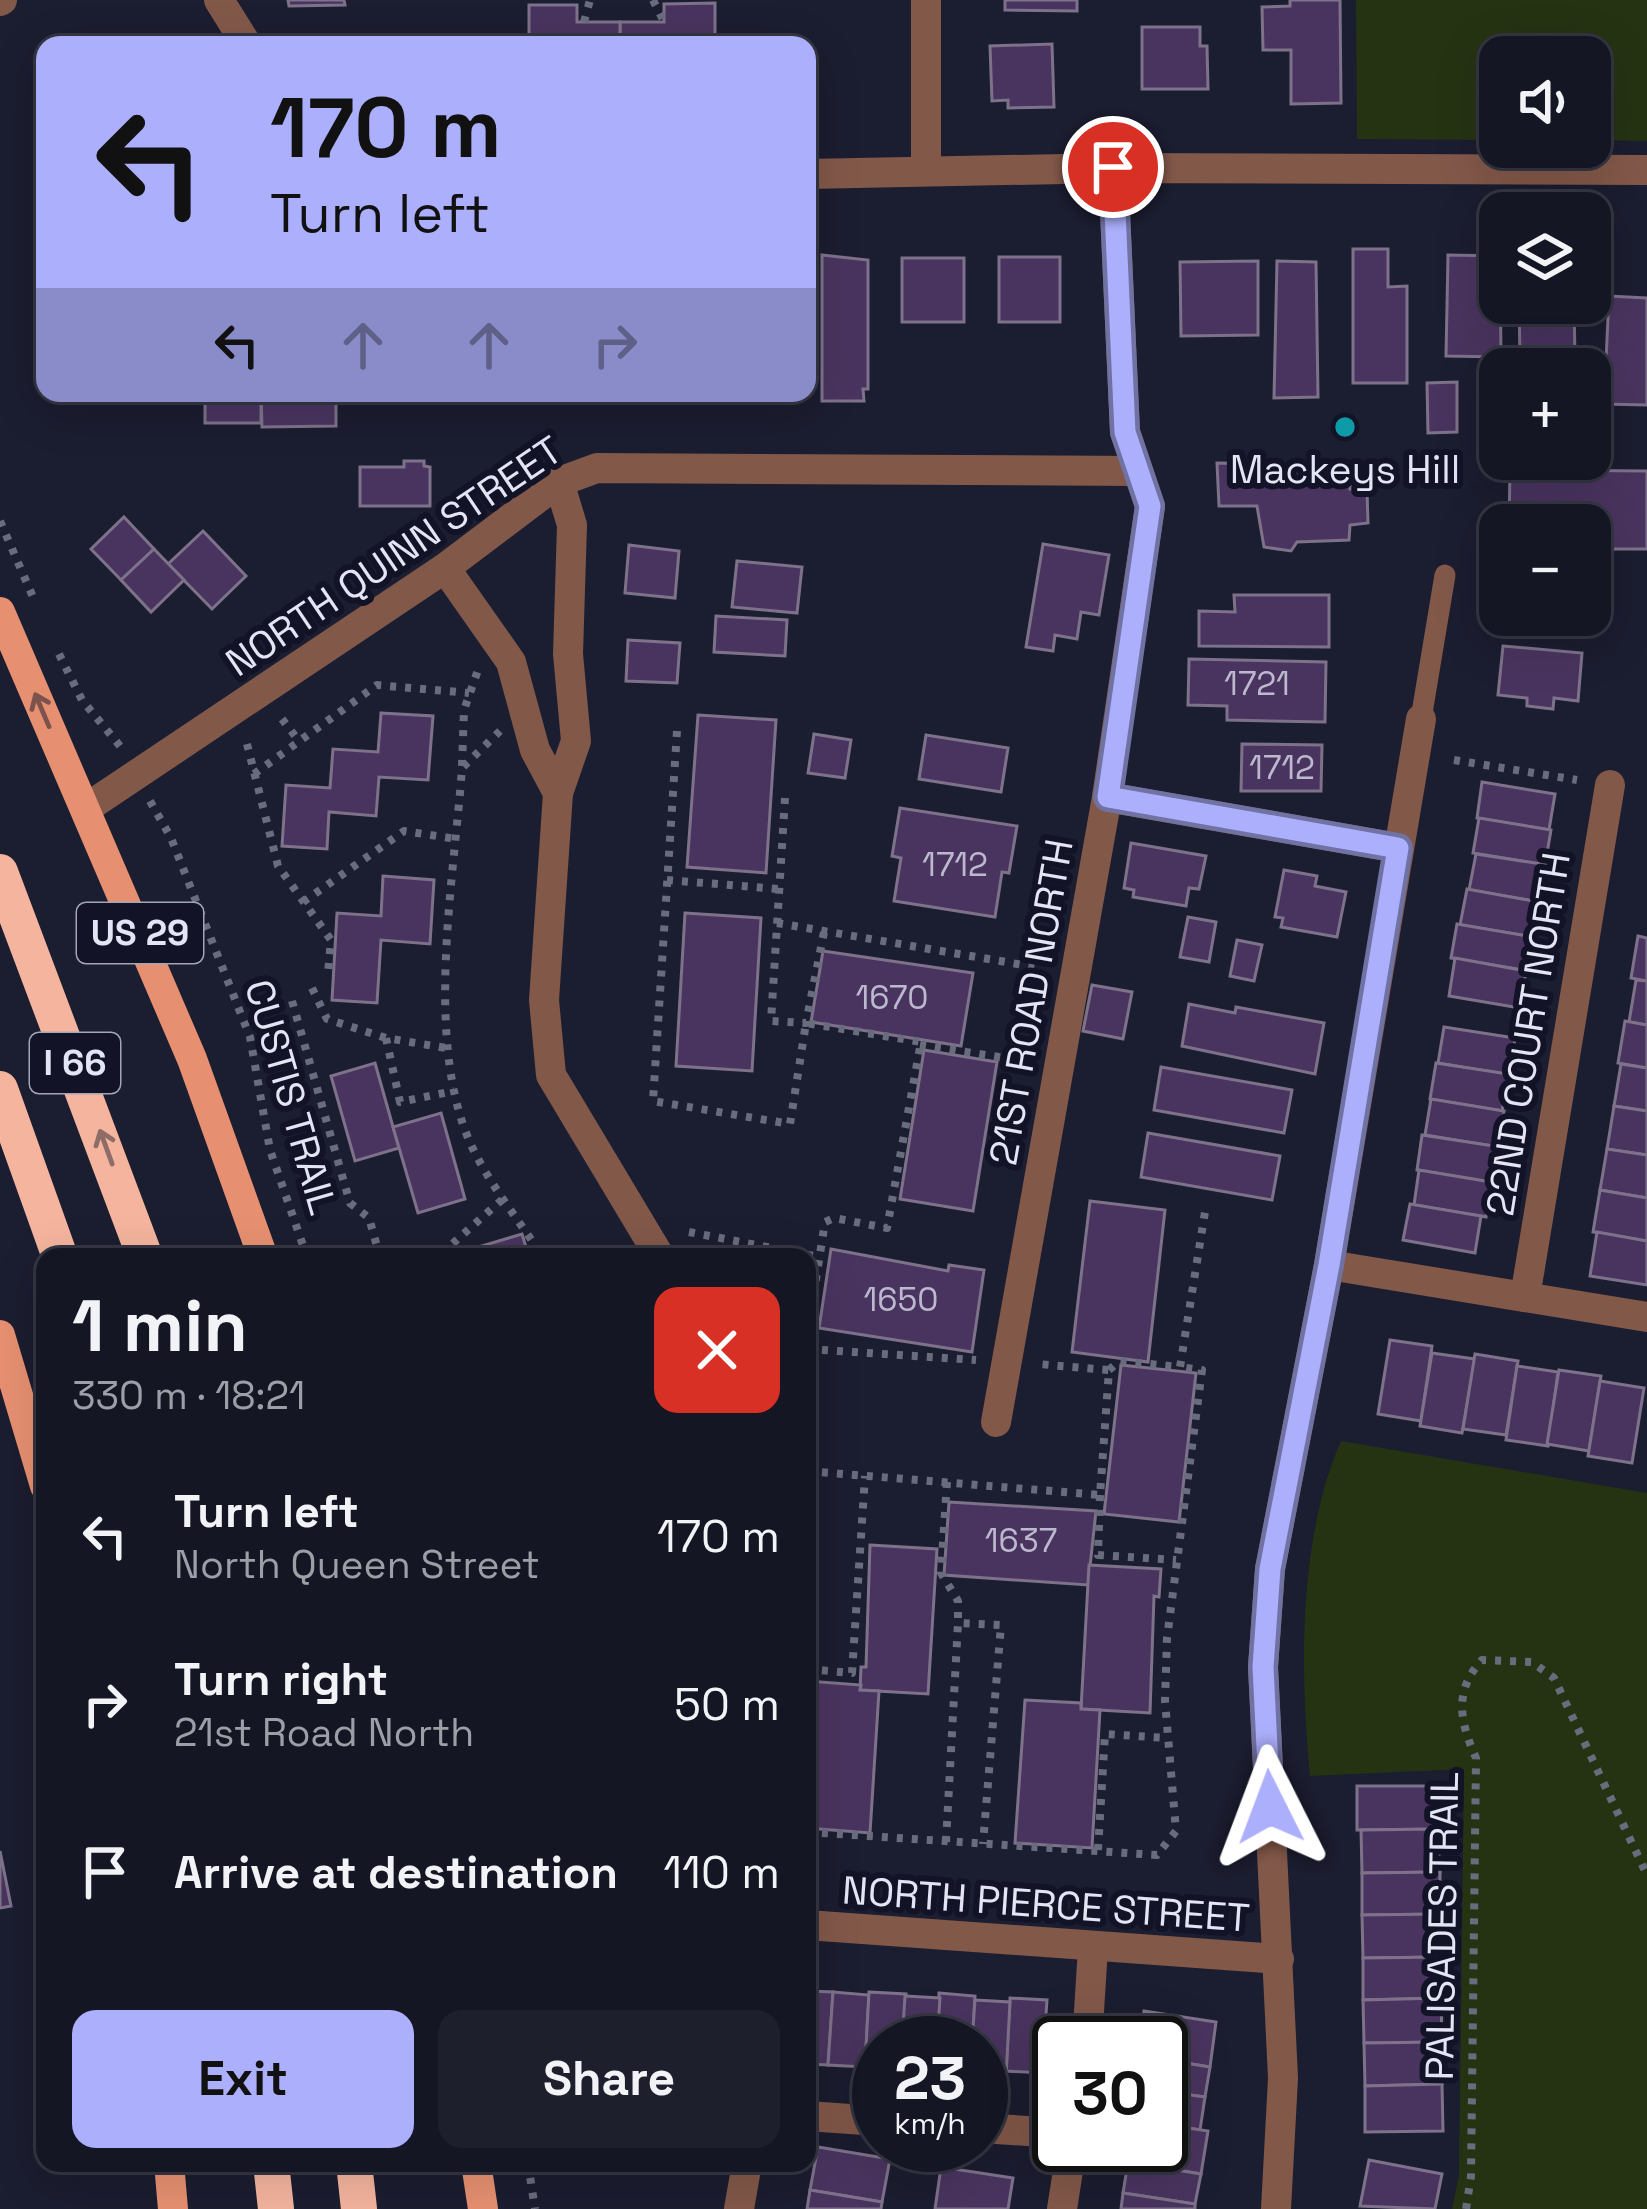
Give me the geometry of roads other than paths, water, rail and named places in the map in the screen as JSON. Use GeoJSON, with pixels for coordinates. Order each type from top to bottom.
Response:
{"type":"FeatureCollection","features":[{"type":"Feature","properties":{"kind":"highway","name":"I 66"},"geometry":{"type":"LineString","coordinates":[[0,872],[142,1248]]}},
{"type":"Feature","properties":{"kind":"highway","name":"I 66"},"geometry":{"type":"LineString","coordinates":[[0,1089],[57,1248]]}},
{"type":"Feature","properties":{"kind":"highway"},"geometry":{"type":"LineString","coordinates":[[272,2172],[276,2209]]}},
{"type":"Feature","properties":{"kind":"highway"},"geometry":{"type":"LineString","coordinates":[[355,2172],[359,2209]]}},
{"type":"Feature","properties":{"kind":"main road","name":"US 29"},"geometry":{"type":"LineString","coordinates":[[0,612],[192,1059],[260,1248]]}},
{"type":"Feature","properties":{"kind":"main road"},"geometry":{"type":"LineString","coordinates":[[0,1335],[36,1456]]}},
{"type":"Feature","properties":{"kind":"main road"},"geometry":{"type":"LineString","coordinates":[[170,2172],[173,2209]]}},
{"type":"Feature","properties":{"kind":"main road"},"geometry":{"type":"LineString","coordinates":[[477,2172],[483,2209]]}},
{"type":"Feature","properties":{"kind":"street"},"geometry":{"type":"LineString","coordinates":[[219,0],[241,36]]}},
{"type":"Feature","properties":{"kind":"street"},"geometry":{"type":"LineString","coordinates":[[926,0],[926,170]]}},
{"type":"Feature","properties":{"kind":"street"},"geometry":{"type":"LineString","coordinates":[[816,174],[1113,167],[1647,170]]}},
{"type":"Feature","properties":{"kind":"street","name":"21ST ROAD NORTH"},"geometry":{"type":"LineString","coordinates":[[996,1422],[1108,797],[1150,506],[1125,432],[1113,167]]}},
{"type":"Feature","properties":{"kind":"street","name":"NORTH QUINN STREET"},"geometry":{"type":"LineString","coordinates":[[85,809],[445,568],[559,482],[597,468],[1138,471]]}},
{"type":"Feature","properties":{"kind":"street"},"geometry":{"type":"LineString","coordinates":[[559,482],[572,525],[568,654],[576,741],[558,793],[544,1000],[550,1075],[655,1248]]}},
{"type":"Feature","properties":{"kind":"street"},"geometry":{"type":"LineString","coordinates":[[445,568],[511,662],[535,750],[558,793]]}},
{"type":"Feature","properties":{"kind":"street"},"geometry":{"type":"LineString","coordinates":[[1276,2209],[1283,2078],[1263,1667],[1270,1569],[1329,1265],[1421,719]]}},
{"type":"Feature","properties":{"kind":"street","name":"22ND COURT NORTH"},"geometry":{"type":"LineString","coordinates":[[1525,1297],[1610,785]]}},
{"type":"Feature","properties":{"kind":"street"},"geometry":{"type":"LineString","coordinates":[[1108,797],[1398,848]]}},
{"type":"Feature","properties":{"kind":"street"},"geometry":{"type":"LineString","coordinates":[[1329,1265],[1647,1317]]}},
{"type":"Feature","properties":{"kind":"street","name":"NORTH PIERCE STREET"},"geometry":{"type":"LineString","coordinates":[[816,1926],[1280,1959]]}},
{"type":"Feature","properties":{"kind":"street"},"geometry":{"type":"LineString","coordinates":[[1089,2016],[1093,1948]]}},
{"type":"Feature","properties":{"kind":"street"},"geometry":{"type":"LineString","coordinates":[[816,2117],[852,2119]]}},
{"type":"Feature","properties":{"kind":"street"},"geometry":{"type":"LineString","coordinates":[[739,2209],[745,2172]]}},
{"type":"Feature","properties":{"kind":"street"},"geometry":{"type":"LineString","coordinates":[[1062,2209],[1068,2172]]}},
{"type":"Feature","properties":{"kind":"lane"},"geometry":{"type":"LineString","coordinates":[[1421,719],[1445,574]]}},
{"type":"Feature","properties":{"kind":"place","name":"Mackeys Hill"},"geometry":{"type":"Point","coordinates":[1345,427]}}]}
